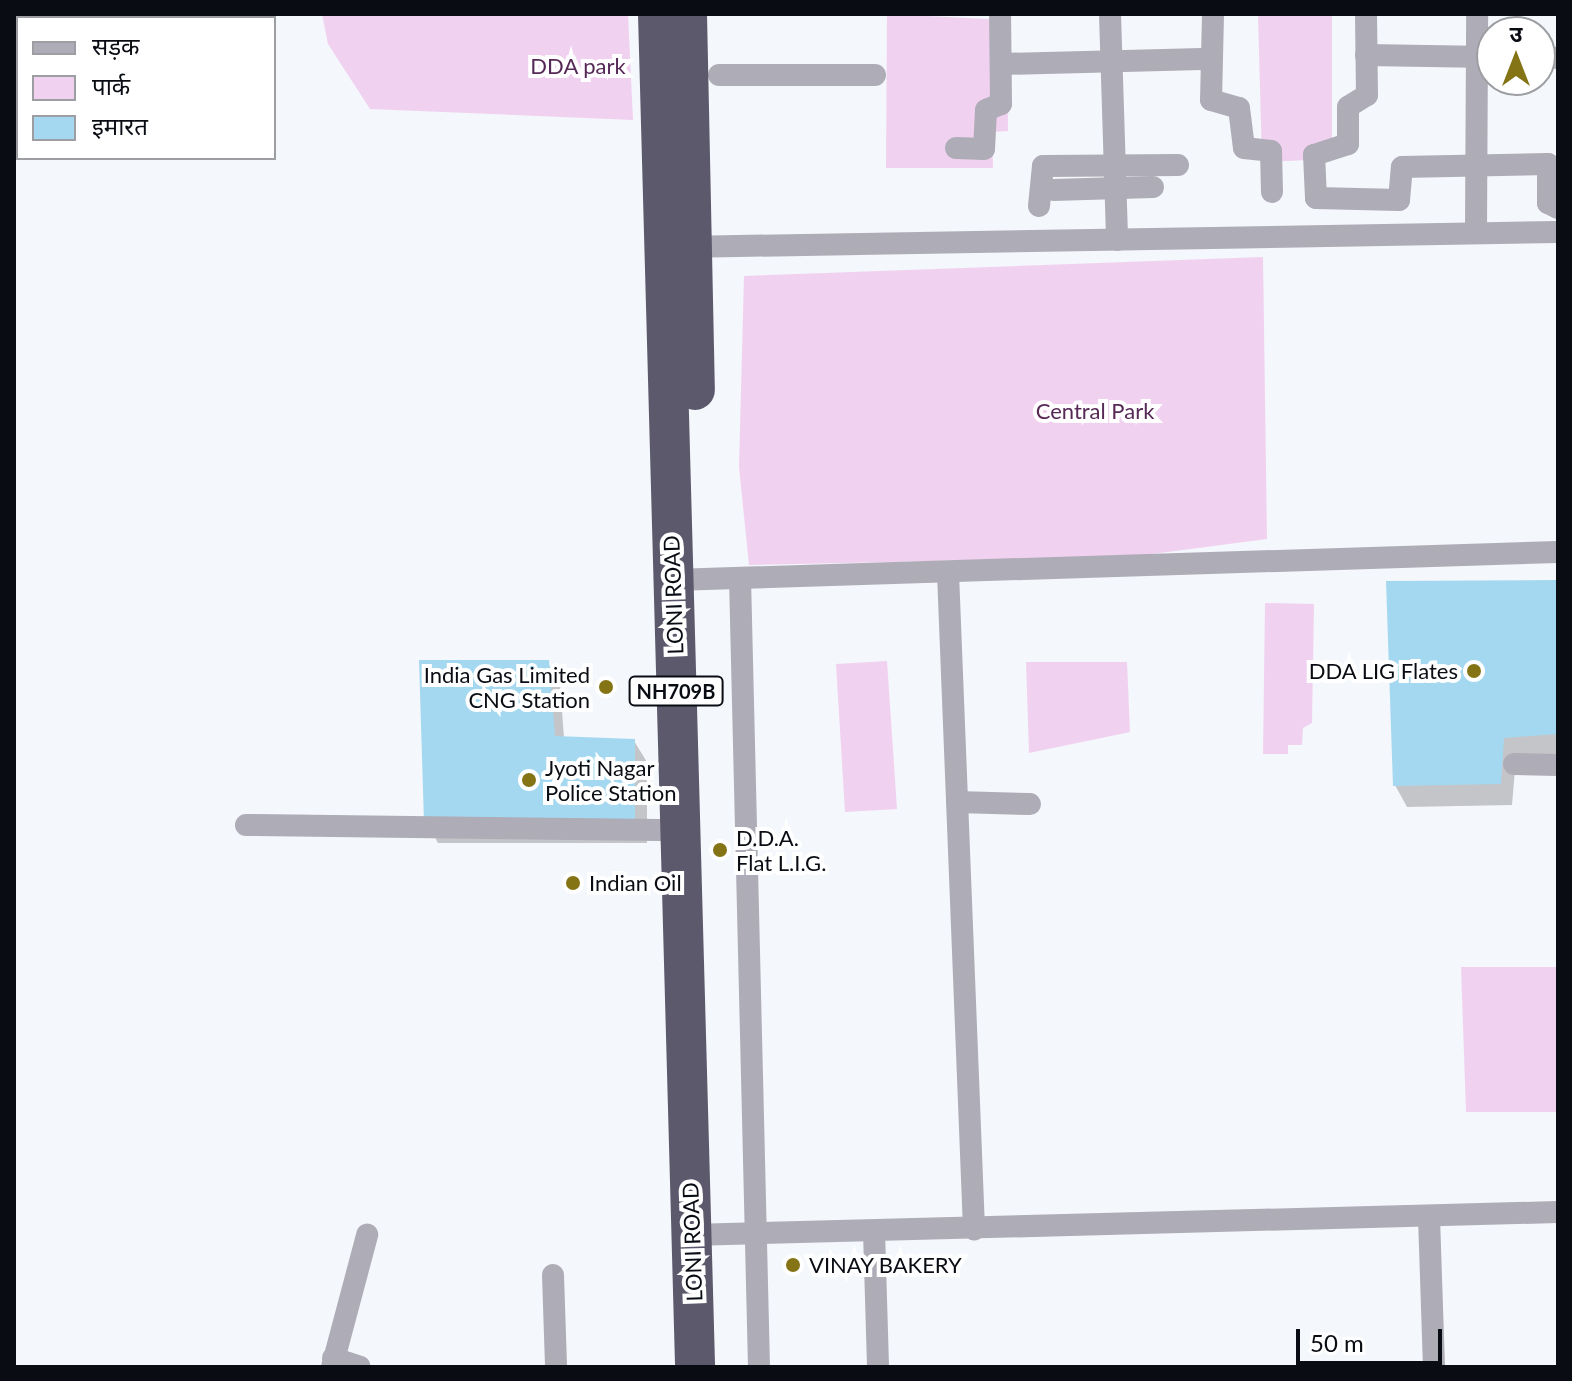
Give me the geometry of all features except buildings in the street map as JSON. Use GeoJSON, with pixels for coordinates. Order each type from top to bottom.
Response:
{"type":"FeatureCollection","features":[{"type":"Feature","properties":{"kind":"highway","name":"LONI ROAD"},"geometry":{"type":"LineString","coordinates":[[658,14],[679,247]]}},
{"type":"Feature","properties":{"kind":"highway","name":"LONI ROAD"},"geometry":{"type":"LineString","coordinates":[[687,14],[679,247],[705,1234],[695,1367]]}},
{"type":"Feature","properties":{"kind":"highway","name":"LONI ROAD"},"geometry":{"type":"LineString","coordinates":[[686,579],[680,830],[705,1234],[722,1367]]}},
{"type":"Feature","properties":{"kind":"street"},"geometry":{"type":"LineString","coordinates":[[956,148],[984,149],[986,110],[1001,104],[1000,14]]}},
{"type":"Feature","properties":{"kind":"street"},"geometry":{"type":"LineString","coordinates":[[1110,14],[1117,240]]}},
{"type":"Feature","properties":{"kind":"street"},"geometry":{"type":"LineString","coordinates":[[1213,14],[1213,104],[1239,108],[1244,148],[1271,151],[1272,192]]}},
{"type":"Feature","properties":{"kind":"street"},"geometry":{"type":"LineString","coordinates":[[1366,14],[1367,95],[1348,107],[1348,144],[1314,155],[1316,198],[1399,200],[1402,167],[1548,164],[1548,203],[1558,208]]}},
{"type":"Feature","properties":{"kind":"street"},"geometry":{"type":"LineString","coordinates":[[1366,55],[1476,56]]}},
{"type":"Feature","properties":{"kind":"street"},"geometry":{"type":"LineString","coordinates":[[1001,64],[1212,59]]}},
{"type":"Feature","properties":{"kind":"street"},"geometry":{"type":"LineString","coordinates":[[719,75],[875,75]]}},
{"type":"Feature","properties":{"kind":"street"},"geometry":{"type":"LineString","coordinates":[[1476,233],[1476,165],[1481,96]]}},
{"type":"Feature","properties":{"kind":"street"},"geometry":{"type":"LineString","coordinates":[[1115,177],[1178,165]]}},
{"type":"Feature","properties":{"kind":"street"},"geometry":{"type":"LineString","coordinates":[[1046,198],[1043,166],[1115,177],[1153,187]]}},
{"type":"Feature","properties":{"kind":"street"},"geometry":{"type":"LineString","coordinates":[[679,247],[1558,232]]}},
{"type":"Feature","properties":{"kind":"street"},"geometry":{"type":"LineString","coordinates":[[686,579],[1558,552]]}},
{"type":"Feature","properties":{"kind":"street"},"geometry":{"type":"LineString","coordinates":[[948,573],[974,1229]]}},
{"type":"Feature","properties":{"kind":"street"},"geometry":{"type":"LineString","coordinates":[[740,578],[759,1367]]}},
{"type":"Feature","properties":{"kind":"street"},"geometry":{"type":"LineString","coordinates":[[1514,764],[1558,765]]}},
{"type":"Feature","properties":{"kind":"street"},"geometry":{"type":"LineString","coordinates":[[957,802],[1030,804]]}},
{"type":"Feature","properties":{"kind":"street"},"geometry":{"type":"LineString","coordinates":[[246,825],[680,830]]}},
{"type":"Feature","properties":{"kind":"street"},"geometry":{"type":"LineString","coordinates":[[705,1234],[1558,1212]]}},
{"type":"Feature","properties":{"kind":"street"},"geometry":{"type":"LineString","coordinates":[[1429,1217],[1434,1367]]}},
{"type":"Feature","properties":{"kind":"street"},"geometry":{"type":"LineString","coordinates":[[874,1231],[878,1367]]}},
{"type":"Feature","properties":{"kind":"street"},"geometry":{"type":"LineString","coordinates":[[360,1367],[333,1362],[367,1235]]}},
{"type":"Feature","properties":{"kind":"street"},"geometry":{"type":"LineString","coordinates":[[553,1275],[556,1367]]}},
{"type":"Feature","properties":{"kind":"green space","name":"DDA park"},"geometry":{"type":"Polygon","coordinates":[[[322,14],[628,14],[633,120],[370,109],[328,44],[322,14]]]}},
{"type":"Feature","properties":{"kind":"green space"},"geometry":{"type":"Polygon","coordinates":[[[887,14],[1007,20],[1008,131],[992,132],[993,168],[886,168],[887,14]]]}},
{"type":"Feature","properties":{"kind":"green space"},"geometry":{"type":"Polygon","coordinates":[[[1258,14],[1332,14],[1332,159],[1262,162],[1258,14]]]}},
{"type":"Feature","properties":{"kind":"green space","name":"Central Park"},"geometry":{"type":"Polygon","coordinates":[[[1263,257],[1267,539],[1129,557],[749,565],[739,467],[744,276],[1263,257]]]}},
{"type":"Feature","properties":{"kind":"green space"},"geometry":{"type":"Polygon","coordinates":[[[1265,603],[1314,604],[1312,723],[1303,728],[1302,745],[1288,745],[1288,754],[1263,754],[1265,603]]]}},
{"type":"Feature","properties":{"kind":"green space"},"geometry":{"type":"Polygon","coordinates":[[[887,661],[897,809],[845,812],[836,664],[887,661]]]}},
{"type":"Feature","properties":{"kind":"green space"},"geometry":{"type":"Polygon","coordinates":[[[1026,662],[1127,662],[1130,732],[1029,753],[1026,662]]]}},
{"type":"Feature","properties":{"kind":"green space"},"geometry":{"type":"Polygon","coordinates":[[[1461,967],[1558,967],[1558,1112],[1466,1112],[1461,967]]]}},
{"type":"Feature","properties":{"kind":"place","name":"DDA LIG Flates"},"geometry":{"type":"Point","coordinates":[1474,671]}},
{"type":"Feature","properties":{"kind":"place","name":"India Gas Limited CNG Station"},"geometry":{"type":"Point","coordinates":[606,687]}},
{"type":"Feature","properties":{"kind":"place","name":"Jyoti Nagar Police Station"},"geometry":{"type":"Point","coordinates":[529,780]}},
{"type":"Feature","properties":{"kind":"place","name":"D.D.A. Flat L.I.G."},"geometry":{"type":"Point","coordinates":[720,850]}},
{"type":"Feature","properties":{"kind":"place","name":"Indian Oil"},"geometry":{"type":"Point","coordinates":[573,883]}},
{"type":"Feature","properties":{"kind":"place","name":"VINAY BAKERY"},"geometry":{"type":"Point","coordinates":[793,1265]}}]}
